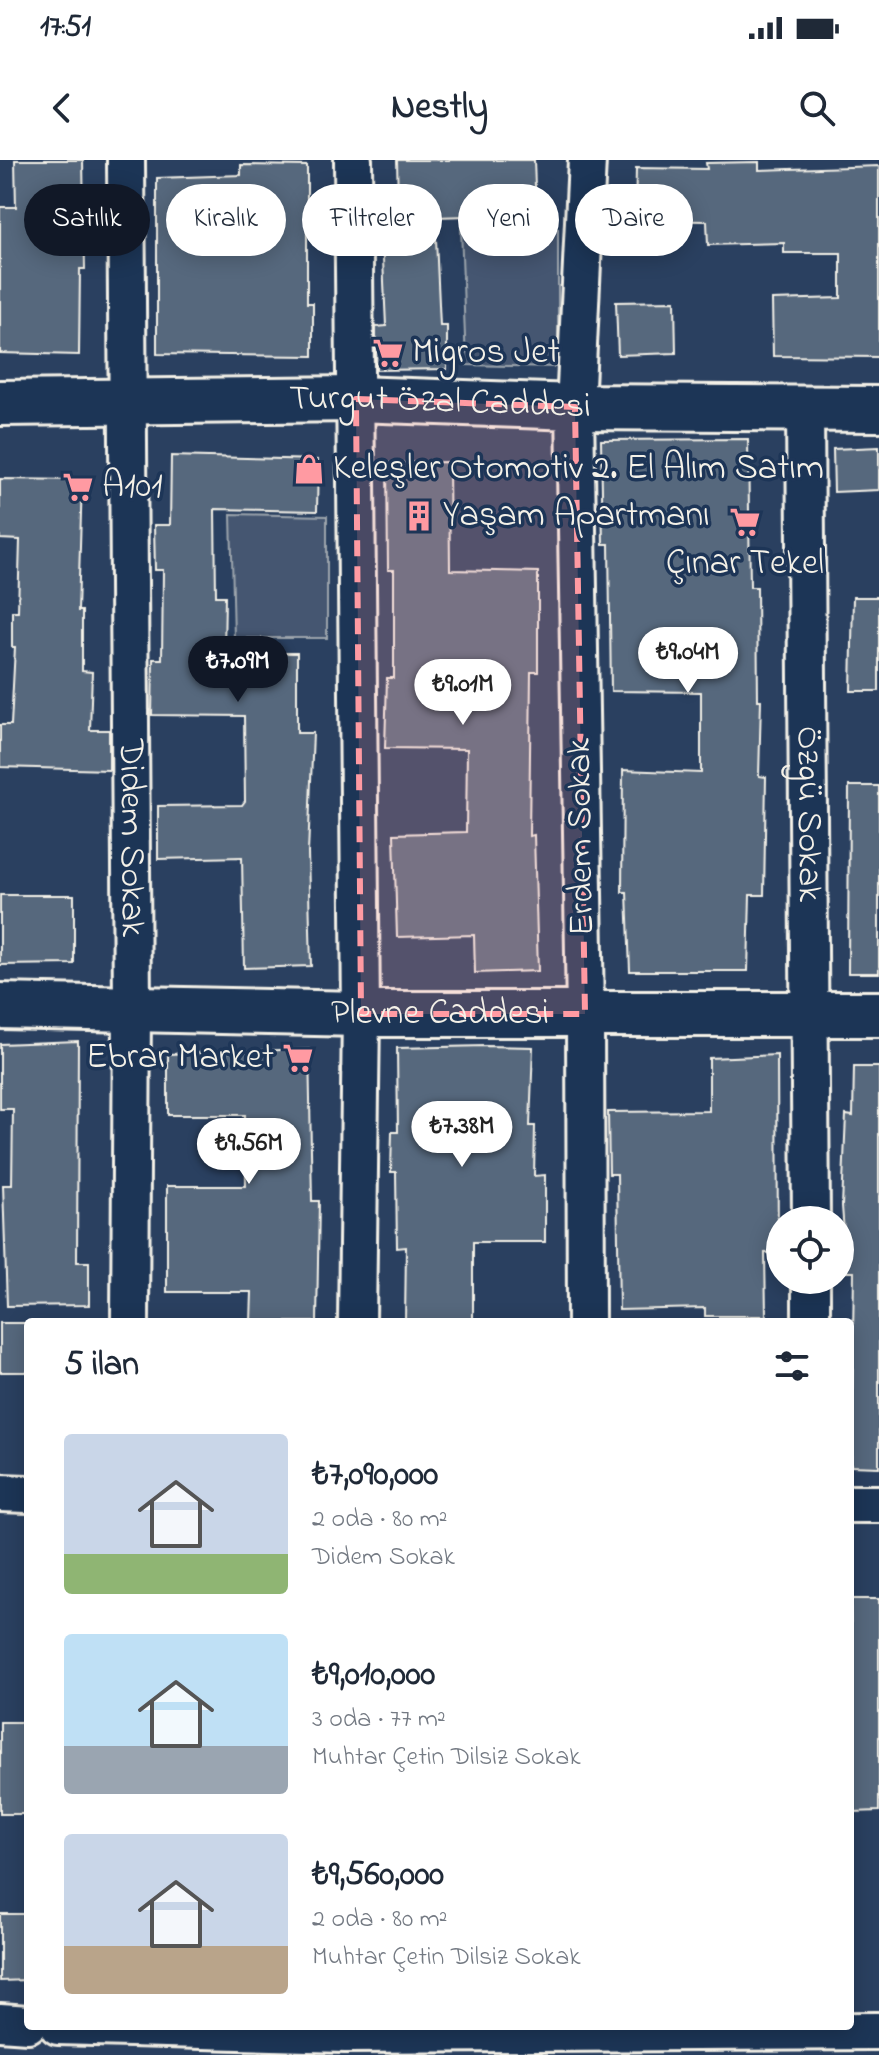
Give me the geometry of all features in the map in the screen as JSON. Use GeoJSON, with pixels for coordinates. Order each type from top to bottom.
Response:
{"type":"FeatureCollection","features":[{"type":"Feature","properties":{"kind":"street","name":"Didem Sokak"},"geometry":{"type":"LineString","coordinates":[[126,160],[132,1006],[130,1318]]}},
{"type":"Feature","properties":{"kind":"street"},"geometry":{"type":"LineString","coordinates":[[353,160],[361,1014],[357,1318]]}},
{"type":"Feature","properties":{"kind":"street","name":"Erdem Sokak"},"geometry":{"type":"LineString","coordinates":[[586,1318],[585,1014],[575,407],[587,160]]}},
{"type":"Feature","properties":{"kind":"street","name":"Turgut Özal Caddesi"},"geometry":{"type":"LineString","coordinates":[[0,403],[356,399],[575,407],[879,409]]}},
{"type":"Feature","properties":{"kind":"street","name":"Özgü Sokak"},"geometry":{"type":"LineString","coordinates":[[805,410],[811,1206]]}},
{"type":"Feature","properties":{"kind":"street","name":"Plevne Caddesi"},"geometry":{"type":"LineString","coordinates":[[0,1006],[132,1006],[361,1014],[879,1014]]}},
{"type":"Feature","properties":{"kind":"street"},"geometry":{"type":"LineString","coordinates":[[811,1294],[811,1318]]}},
{"type":"Feature","properties":{"kind":"street"},"geometry":{"type":"LineString","coordinates":[[0,1493],[24,1494]]}},
{"type":"Feature","properties":{"kind":"street"},"geometry":{"type":"LineString","coordinates":[[854,1504],[879,1504]]}},
{"type":"Feature","properties":{"kind":"street"},"geometry":{"type":"LineString","coordinates":[[0,2022],[24,2024]]}},
{"type":"Feature","properties":{"kind":"street"},"geometry":{"type":"LineString","coordinates":[[345,2030],[570,2038],[797,2038],[879,2031]]}},
{"type":"Feature","properties":{"kind":"highlighted area"},"geometry":{"type":"Polygon","coordinates":[[[356,399],[575,407],[585,1014],[361,1014],[356,399]]]}},
{"type":"Feature","properties":{"kind":"shaded area"},"geometry":{"type":"Polygon","coordinates":[[[462,256],[558,256],[558,367],[466,365],[462,256]]]}},
{"type":"Feature","properties":{"kind":"shaded area"},"geometry":{"type":"Polygon","coordinates":[[[231,514],[327,516],[327,638],[234,638],[231,514]]]}},
{"type":"Feature","properties":{"kind":"building"},"geometry":{"type":"Polygon","coordinates":[[[15,160],[83,160],[83,184],[24,184],[24,256],[85,256],[85,269],[80,269],[79,355],[0,353],[0,207],[16,207],[15,160]]]}},
{"type":"Feature","properties":{"kind":"building"},"geometry":{"type":"Polygon","coordinates":[[[397,160],[534,160],[535,184],[458,184],[458,216],[442,217],[442,184],[398,184],[397,160]]]}},
{"type":"Feature","properties":{"kind":"building"},"geometry":{"type":"Polygon","coordinates":[[[759,162],[759,170],[879,166],[879,357],[773,356],[772,300],[841,298],[841,253],[784,253],[784,243],[708,245],[707,221],[693,221],[693,184],[636,184],[636,168],[707,169],[706,163],[759,162]]]}},
{"type":"Feature","properties":{"kind":"building"},"geometry":{"type":"Polygon","coordinates":[[[241,165],[307,166],[307,184],[302,184],[302,256],[307,256],[307,303],[313,303],[313,356],[157,354],[157,178],[241,175],[241,165]]]}},
{"type":"Feature","properties":{"kind":"building"},"geometry":{"type":"Polygon","coordinates":[[[383,256],[437,256],[440,326],[447,326],[447,369],[376,370],[376,327],[386,326],[383,256]]]}},
{"type":"Feature","properties":{"kind":"building"},"geometry":{"type":"Polygon","coordinates":[[[675,301],[676,353],[618,355],[616,302],[675,301]]]}},
{"type":"Feature","properties":{"kind":"building"},"geometry":{"type":"Polygon","coordinates":[[[748,439],[750,587],[757,587],[758,700],[761,700],[759,776],[766,777],[764,895],[750,895],[748,971],[630,971],[627,892],[622,892],[623,770],[701,773],[701,692],[611,691],[609,544],[603,544],[601,440],[748,439]]]}},
{"type":"Feature","properties":{"kind":"building"},"geometry":{"type":"Polygon","coordinates":[[[879,447],[879,490],[834,492],[833,449],[879,447]]]}},
{"type":"Feature","properties":{"kind":"building"},"geometry":{"type":"Polygon","coordinates":[[[171,456],[318,460],[317,511],[215,509],[216,596],[225,596],[224,653],[297,653],[297,733],[313,733],[308,853],[311,966],[244,968],[242,857],[158,859],[158,806],[242,805],[245,801],[244,716],[152,715],[153,659],[162,659],[163,570],[155,570],[154,525],[170,525],[171,456]]]}},
{"type":"Feature","properties":{"kind":"building"},"geometry":{"type":"Polygon","coordinates":[[[449,462],[450,570],[538,572],[538,672],[531,672],[529,836],[534,835],[538,971],[475,973],[474,935],[397,937],[394,834],[466,832],[467,749],[385,748],[387,678],[394,678],[394,570],[388,570],[387,463],[449,462]]]}},
{"type":"Feature","properties":{"kind":"building"},"geometry":{"type":"Polygon","coordinates":[[[0,479],[82,480],[78,611],[82,611],[82,671],[92,672],[90,730],[109,730],[109,770],[0,767],[0,725],[11,725],[15,647],[12,647],[12,611],[18,611],[20,540],[0,539],[0,479]]]}},
{"type":"Feature","properties":{"kind":"building"},"geometry":{"type":"Polygon","coordinates":[[[853,597],[879,597],[879,691],[851,691],[853,597]]]}},
{"type":"Feature","properties":{"kind":"building"},"geometry":{"type":"Polygon","coordinates":[[[849,786],[879,786],[879,973],[848,973],[849,786]]]}},
{"type":"Feature","properties":{"kind":"building"},"geometry":{"type":"Polygon","coordinates":[[[0,895],[74,895],[74,964],[0,965],[0,895]]]}},
{"type":"Feature","properties":{"kind":"building"},"geometry":{"type":"Polygon","coordinates":[[[78,1041],[77,1262],[89,1262],[89,1305],[7,1306],[3,1185],[12,1185],[13,1109],[0,1109],[0,1044],[78,1041]]]}},
{"type":"Feature","properties":{"kind":"building"},"geometry":{"type":"Polygon","coordinates":[[[533,1047],[530,1126],[535,1126],[534,1176],[545,1175],[545,1242],[473,1242],[473,1318],[405,1318],[406,1247],[397,1248],[396,1172],[391,1172],[392,1132],[398,1132],[397,1048],[533,1047]]]}},
{"type":"Feature","properties":{"kind":"building"},"geometry":{"type":"Polygon","coordinates":[[[309,1049],[312,1201],[319,1201],[317,1318],[251,1318],[252,1292],[167,1292],[167,1186],[246,1186],[245,1115],[168,1115],[168,1054],[309,1049]]]}},
{"type":"Feature","properties":{"kind":"building"},"geometry":{"type":"Polygon","coordinates":[[[777,1055],[778,1206],[766,1206],[766,1316],[705,1316],[705,1308],[619,1310],[617,1174],[609,1174],[608,1112],[709,1111],[709,1058],[777,1055]]]}},
{"type":"Feature","properties":{"kind":"building"},"geometry":{"type":"Polygon","coordinates":[[[854,1067],[879,1067],[879,1467],[854,1466],[854,1206],[842,1206],[846,1115],[853,1116],[854,1067]]]}},
{"type":"Feature","properties":{"kind":"building"},"geometry":{"type":"Polygon","coordinates":[[[0,1323],[24,1323],[24,1372],[0,1372],[0,1323]]]}},
{"type":"Feature","properties":{"kind":"building"},"geometry":{"type":"Polygon","coordinates":[[[854,1599],[879,1599],[879,1811],[854,1812],[854,1599]]]}},
{"type":"Feature","properties":{"kind":"building"},"geometry":{"type":"Polygon","coordinates":[[[0,1722],[24,1722],[24,1814],[0,1814],[0,1722]]]}},
{"type":"Feature","properties":{"kind":"building"},"geometry":{"type":"Polygon","coordinates":[[[0,1914],[24,1914],[24,1980],[0,1981],[0,1914]]]}},
{"type":"Feature","properties":{"kind":"place","name":"Migros Jet"},"geometry":{"type":"Point","coordinates":[388,353]}},
{"type":"Feature","properties":{"kind":"place","name":"Keleşler Otomotiv 2. El Alım Satım"},"geometry":{"type":"Point","coordinates":[309,469]}},
{"type":"Feature","properties":{"kind":"place","name":"A101"},"geometry":{"type":"Point","coordinates":[78,487]}},
{"type":"Feature","properties":{"kind":"place","name":"Yaşam Apartmanı"},"geometry":{"type":"Point","coordinates":[419,516]}},
{"type":"Feature","properties":{"kind":"place","name":"Çınar Tekel"},"geometry":{"type":"Point","coordinates":[745,522]}},
{"type":"Feature","properties":{"kind":"place","name":"Ebrar Market"},"geometry":{"type":"Point","coordinates":[298,1058]}}]}
